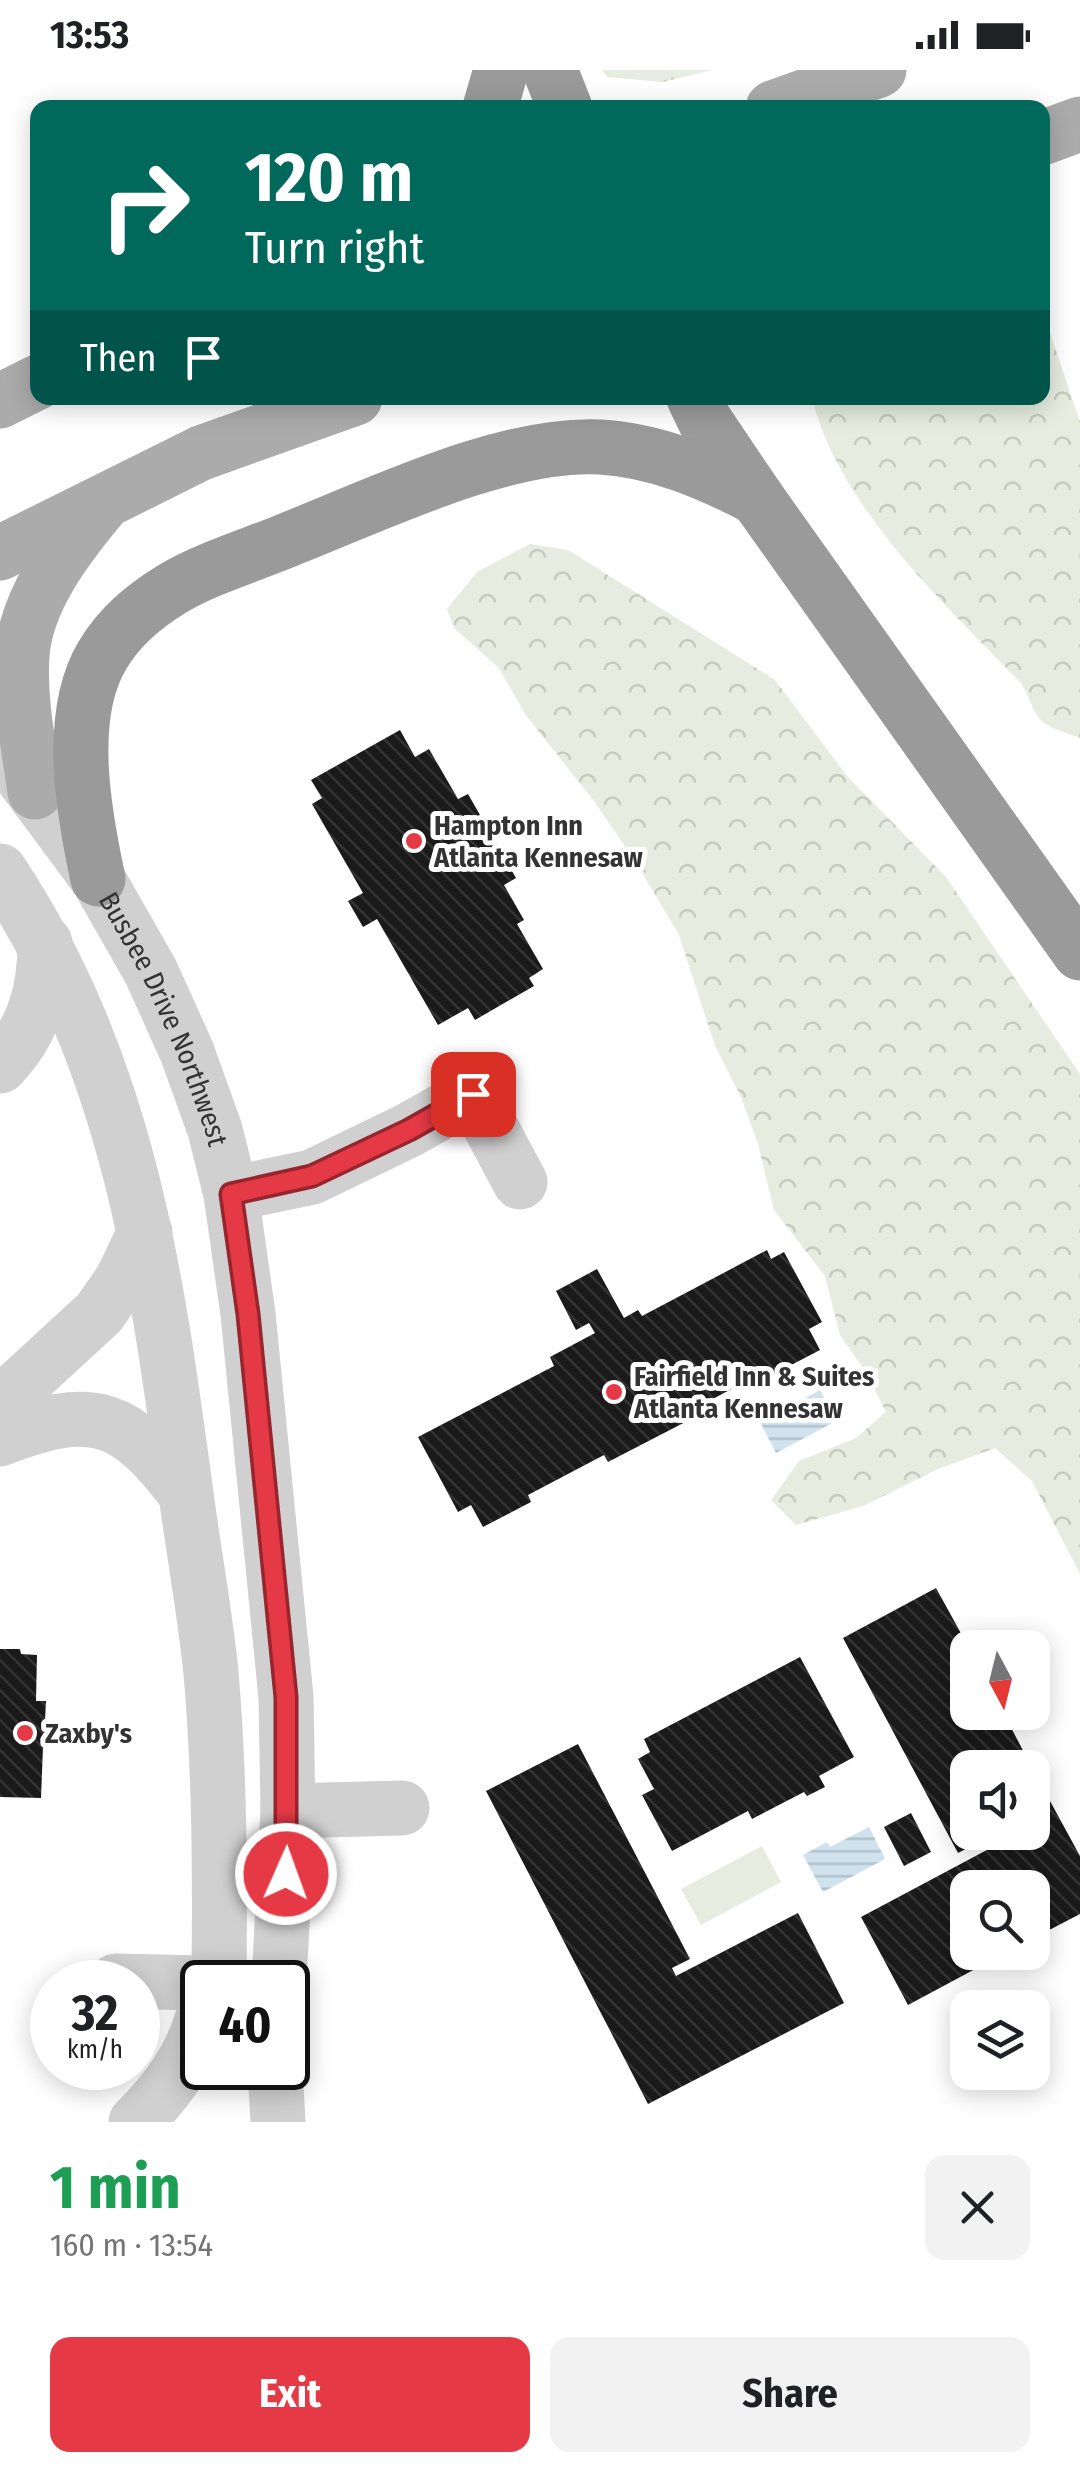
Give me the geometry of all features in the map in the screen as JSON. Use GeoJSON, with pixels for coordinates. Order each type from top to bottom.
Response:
{"type":"FeatureCollection","features":[{"type":"Feature","properties":{"kind":"highway"},"geometry":{"type":"LineString","coordinates":[[493,100],[502,70]]}},
{"type":"Feature","properties":{"kind":"highway"},"geometry":{"type":"LineString","coordinates":[[550,70],[562,100]]}},
{"type":"Feature","properties":{"kind":"highway"},"geometry":{"type":"LineString","coordinates":[[689,405],[1080,953]]}},
{"type":"Feature","properties":{"kind":"highway"},"geometry":{"type":"LineString","coordinates":[[98,879],[82,802],[84,706],[100,659],[122,629],[132,616],[175,587],[445,478],[547,449],[602,447],[676,462],[714,475],[758,498]]}},
{"type":"Feature","properties":{"kind":"main road"},"geometry":{"type":"LineString","coordinates":[[795,100],[879,70]]}},
{"type":"Feature","properties":{"kind":"main road"},"geometry":{"type":"LineString","coordinates":[[1050,135],[1080,124]]}},
{"type":"Feature","properties":{"kind":"main road"},"geometry":{"type":"LineString","coordinates":[[0,402],[30,386]]}},
{"type":"Feature","properties":{"kind":"main road"},"geometry":{"type":"LineString","coordinates":[[0,554],[201,453],[335,405]]}},
{"type":"Feature","properties":{"kind":"main road"},"geometry":{"type":"LineString","coordinates":[[36,792],[23,709],[22,650],[49,579],[69,544],[108,497]]}},
{"type":"Feature","properties":{"kind":"street","name":"Busbee Drive Northwest"},"geometry":{"type":"LineString","coordinates":[[0,747],[98,879],[151,972],[216,1130],[231,1194],[248,1314],[284,1678],[288,1811],[280,1960]]}},
{"type":"Feature","properties":{"kind":"street"},"geometry":{"type":"LineString","coordinates":[[0,871],[45,943],[114,1111],[145,1232],[211,1675],[220,1811],[219,1960]]}},
{"type":"Feature","properties":{"kind":"street"},"geometry":{"type":"LineString","coordinates":[[0,1066],[28,1032],[38,1008],[45,943]]}},
{"type":"Feature","properties":{"kind":"street"},"geometry":{"type":"LineString","coordinates":[[231,1194],[312,1176],[409,1130],[473,1094],[520,1182]]}},
{"type":"Feature","properties":{"kind":"street"},"geometry":{"type":"LineString","coordinates":[[0,1404],[99,1313],[122,1280],[145,1232]]}},
{"type":"Feature","properties":{"kind":"street"},"geometry":{"type":"LineString","coordinates":[[0,1439],[55,1420],[78,1417],[107,1422],[138,1439],[159,1458],[186,1494]]}},
{"type":"Feature","properties":{"kind":"street"},"geometry":{"type":"LineString","coordinates":[[288,1811],[402,1808]]}},
{"type":"Feature","properties":{"kind":"street"},"geometry":{"type":"LineString","coordinates":[[136,2122],[171,2084],[180,2068]]}},
{"type":"Feature","properties":{"kind":"street"},"geometry":{"type":"LineString","coordinates":[[177,2122],[197,2090]]}},
{"type":"Feature","properties":{"kind":"green space"},"geometry":{"type":"Polygon","coordinates":[[[602,70],[712,70],[663,82],[607,77],[602,70]]]}},
{"type":"Feature","properties":{"kind":"green space"},"geometry":{"type":"Polygon","coordinates":[[[1050,333],[1080,422],[1080,738],[1039,718],[1021,683],[926,584],[868,513],[825,437],[814,405],[1050,405],[1050,333]]]}},
{"type":"Feature","properties":{"kind":"green space"},"geometry":{"type":"Polygon","coordinates":[[[530,544],[568,550],[775,680],[847,776],[946,877],[1080,1074],[1080,1574],[1032,1481],[995,1448],[938,1469],[863,1506],[796,1525],[771,1500],[799,1461],[856,1438],[886,1412],[866,1372],[840,1335],[825,1276],[774,1210],[758,1144],[741,1097],[715,1046],[679,935],[637,864],[594,801],[525,714],[499,668],[454,628],[447,609],[477,572],[530,544]]]}},
{"type":"Feature","properties":{"kind":"green space"},"geometry":{"type":"Polygon","coordinates":[[[762,1846],[781,1882],[701,1925],[681,1889],[762,1846]]]}},
{"type":"Feature","properties":{"kind":"water"},"geometry":{"type":"Polygon","coordinates":[[[820,1390],[836,1421],[776,1453],[760,1422],[820,1390]]]}},
{"type":"Feature","properties":{"kind":"water"},"geometry":{"type":"Polygon","coordinates":[[[869,1827],[885,1859],[823,1892],[803,1855],[827,1842],[830,1847],[869,1827]]]}},
{"type":"Feature","properties":{"kind":"building","name":"Hampton Inn Atlanta Kennesaw"},"geometry":{"type":"Polygon","coordinates":[[[400,730],[415,757],[429,749],[458,799],[468,794],[516,878],[504,885],[524,920],[517,924],[543,969],[529,978],[534,986],[475,1020],[468,1008],[438,1025],[377,919],[363,927],[348,901],[363,893],[312,804],[322,798],[311,780],[400,730]]]}},
{"type":"Feature","properties":{"kind":"building","name":"Fairfield Inn & Suites Atlanta Kennesaw"},"geometry":{"type":"Polygon","coordinates":[[[767,1250],[771,1259],[784,1252],[822,1322],[809,1329],[820,1350],[774,1374],[771,1368],[692,1410],[695,1417],[608,1462],[604,1455],[528,1495],[531,1502],[483,1527],[471,1505],[458,1512],[418,1437],[554,1366],[550,1357],[595,1333],[589,1323],[576,1330],[556,1291],[597,1269],[624,1318],[638,1310],[642,1316],[767,1250]]]}},
{"type":"Feature","properties":{"kind":"building"},"geometry":{"type":"Polygon","coordinates":[[[936,1588],[959,1630],[950,1630],[950,1730],[1012,1730],[1023,1750],[950,1750],[950,1838],[843,1638],[936,1588]]]}},
{"type":"Feature","properties":{"kind":"building","name":"Zaxby's"},"geometry":{"type":"Polygon","coordinates":[[[0,1649],[20,1649],[21,1654],[37,1655],[36,1701],[46,1701],[45,1720],[51,1720],[50,1747],[43,1747],[41,1798],[0,1797],[0,1649]]]}},
{"type":"Feature","properties":{"kind":"building"},"geometry":{"type":"Polygon","coordinates":[[[800,1657],[854,1757],[819,1776],[825,1787],[807,1796],[804,1792],[752,1819],[748,1811],[672,1851],[642,1795],[654,1789],[638,1759],[650,1752],[644,1739],[800,1657]]]}},
{"type":"Feature","properties":{"kind":"building"},"geometry":{"type":"Polygon","coordinates":[[[578,1744],[690,1959],[672,1968],[676,1976],[798,1913],[844,2003],[648,2104],[486,1791],[578,1744]]]}},
{"type":"Feature","properties":{"kind":"building"},"geometry":{"type":"Polygon","coordinates":[[[1050,1801],[1080,1856],[1080,1914],[1050,1930],[1050,1870],[950,1870],[950,1970],[973,1970],[908,2005],[861,1917],[987,1850],[1050,1850],[1050,1801]]]}},
{"type":"Feature","properties":{"kind":"building"},"geometry":{"type":"Polygon","coordinates":[[[911,1813],[931,1852],[904,1866],[884,1827],[911,1813]]]}},
{"type":"Feature","properties":{"kind":"place","name":"Hampton Inn Atlanta Kennesaw"},"geometry":{"type":"Point","coordinates":[414,841]}},
{"type":"Feature","properties":{"kind":"place","name":"Fairfield Inn & Suites Atlanta Kennesaw"},"geometry":{"type":"Point","coordinates":[614,1392]}},
{"type":"Feature","properties":{"kind":"place","name":"Zaxby's"},"geometry":{"type":"Point","coordinates":[25,1733]}},
{"type":"Feature","properties":{"kind":"route"},"geometry":{"type":"LineString","coordinates":[[286,1874],[286,1697],[248,1314],[231,1194],[312,1176],[409,1130],[473,1094]]}}]}
